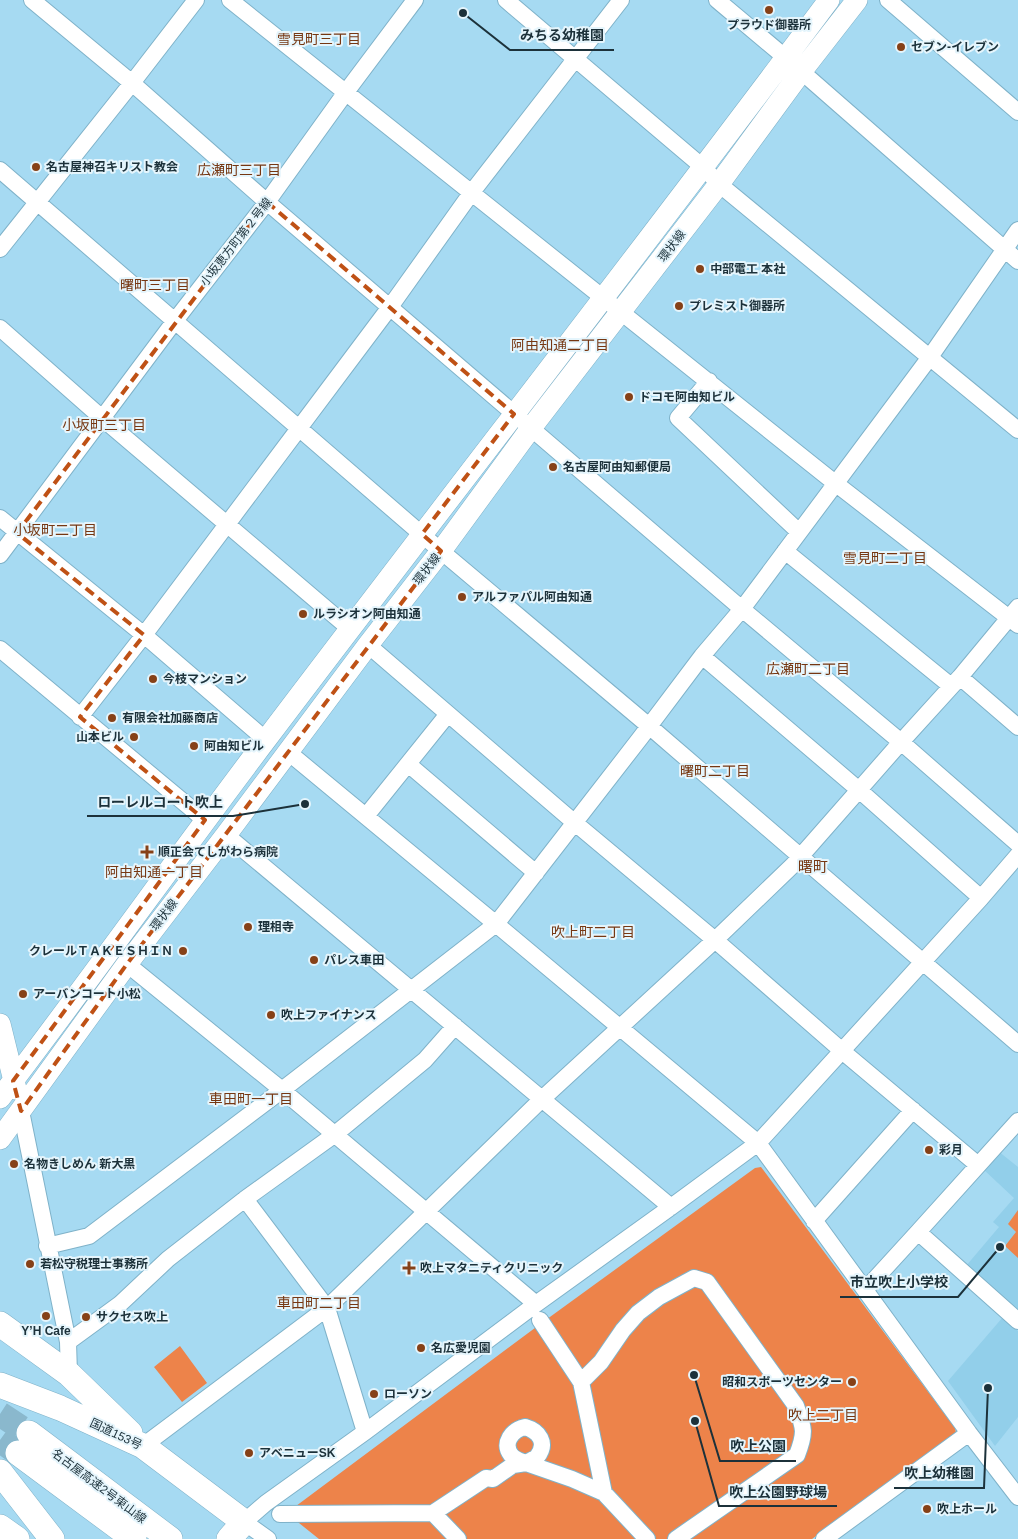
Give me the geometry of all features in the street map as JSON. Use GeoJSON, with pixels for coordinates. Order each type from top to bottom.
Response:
{"type":"FeatureCollection","features":[{"type":"Feature","properties":{"kind":"highway"},"geometry":{"type":"LineString","coordinates":[[0,1324],[69,1374],[143,1446]]}},
{"type":"Feature","properties":{"kind":"highway","name":"国道153号"},"geometry":{"type":"LineString","coordinates":[[0,1385],[60,1408],[143,1446],[237,1530]]}},
{"type":"Feature","properties":{"kind":"highway","name":"名古屋高速2号東山線"},"geometry":{"type":"LineString","coordinates":[[134,1539],[23,1443],[170,1539]]}},
{"type":"Feature","properties":{"kind":"highway"},"geometry":{"type":"LineString","coordinates":[[0,1472],[52,1539]]}},
{"type":"Feature","properties":{"kind":"highway"},"geometry":{"type":"LineString","coordinates":[[0,1527],[17,1539]]}},
{"type":"Feature","properties":{"kind":"main road","name":"環状線"},"geometry":{"type":"LineString","coordinates":[[0,1139],[127,964],[441,551],[531,428],[719,184],[793,65],[829,0]]}},
{"type":"Feature","properties":{"kind":"main road","name":"環状線"},"geometry":{"type":"LineString","coordinates":[[0,1098],[205,820],[704,168],[793,65],[856,0]]}},
{"type":"Feature","properties":{"kind":"main road"},"geometry":{"type":"LineString","coordinates":[[0,1024],[21,1111]]}},
{"type":"Feature","properties":{"kind":"street"},"geometry":{"type":"LineString","coordinates":[[32,0],[132,83],[267,202],[742,609],[901,742],[1018,844]]}},
{"type":"Feature","properties":{"kind":"street"},"geometry":{"type":"LineString","coordinates":[[0,249],[196,0]]}},
{"type":"Feature","properties":{"kind":"street"},"geometry":{"type":"LineString","coordinates":[[143,1446],[327,1308],[542,1099],[801,857],[901,742],[1015,617],[835,482],[230,0]]}},
{"type":"Feature","properties":{"kind":"street","name":"小坂恵方町第２号線"},"geometry":{"type":"LineString","coordinates":[[0,554],[174,322],[267,202],[415,0]]}},
{"type":"Feature","properties":{"kind":"street"},"geometry":{"type":"LineString","coordinates":[[506,0],[704,168],[719,184],[1018,430]]}},
{"type":"Feature","properties":{"kind":"street"},"geometry":{"type":"LineString","coordinates":[[80,717],[144,635],[390,307],[472,192],[621,0]]}},
{"type":"Feature","properties":{"kind":"street"},"geometry":{"type":"LineString","coordinates":[[717,0],[1018,261]]}},
{"type":"Feature","properties":{"kind":"street"},"geometry":{"type":"LineString","coordinates":[[888,0],[1018,112]]}},
{"type":"Feature","properties":{"kind":"street"},"geometry":{"type":"LineString","coordinates":[[0,170],[174,322],[649,726],[1018,1044]]}},
{"type":"Feature","properties":{"kind":"street"},"geometry":{"type":"LineString","coordinates":[[47,1246],[89,1236],[282,1090],[496,924],[702,656],[742,609],[930,357],[1018,230]]}},
{"type":"Feature","properties":{"kind":"street"},"geometry":{"type":"LineString","coordinates":[[2,336],[102,418],[350,629]]}},
{"type":"Feature","properties":{"kind":"street"},"geometry":{"type":"LineString","coordinates":[[709,382],[678,418],[799,532]]}},
{"type":"Feature","properties":{"kind":"street"},"geometry":{"type":"LineString","coordinates":[[0,518],[144,635],[266,740]]}},
{"type":"Feature","properties":{"kind":"street"},"geometry":{"type":"LineString","coordinates":[[785,551],[1018,727]]}},
{"type":"Feature","properties":{"kind":"street"},"geometry":{"type":"LineString","coordinates":[[368,645],[978,1165]]}},
{"type":"Feature","properties":{"kind":"street"},"geometry":{"type":"LineString","coordinates":[[0,649],[205,820]]}},
{"type":"Feature","properties":{"kind":"street"},"geometry":{"type":"LineString","coordinates":[[702,656],[859,790],[981,898]]}},
{"type":"Feature","properties":{"kind":"street"},"geometry":{"type":"LineString","coordinates":[[366,816],[448,714]]}},
{"type":"Feature","properties":{"kind":"street"},"geometry":{"type":"LineString","coordinates":[[288,752],[758,1143],[969,1433],[1018,1497]]}},
{"type":"Feature","properties":{"kind":"street"},"geometry":{"type":"LineString","coordinates":[[408,764],[536,873]]}},
{"type":"Feature","properties":{"kind":"street"},"geometry":{"type":"LineString","coordinates":[[226,835],[671,1207]]}},
{"type":"Feature","properties":{"kind":"street"},"geometry":{"type":"LineString","coordinates":[[237,1530],[266,1503],[538,1312],[671,1207],[758,1143],[1018,855]]}},
{"type":"Feature","properties":{"kind":"street"},"geometry":{"type":"LineString","coordinates":[[127,964],[282,1090],[426,1212],[538,1312],[581,1382],[604,1493]]}},
{"type":"Feature","properties":{"kind":"street"},"geometry":{"type":"LineString","coordinates":[[68,1342],[120,1304],[168,1259],[245,1199],[334,1135],[425,1060],[455,1026]]}},
{"type":"Feature","properties":{"kind":"street"},"geometry":{"type":"LineString","coordinates":[[814,1221],[913,1110]]}},
{"type":"Feature","properties":{"kind":"street"},"geometry":{"type":"LineString","coordinates":[[21,1111],[68,1342],[69,1374]]}},
{"type":"Feature","properties":{"kind":"street"},"geometry":{"type":"LineString","coordinates":[[865,1290],[1018,1120]]}},
{"type":"Feature","properties":{"kind":"street"},"geometry":{"type":"LineString","coordinates":[[245,1199],[327,1308],[365,1432]]}},
{"type":"Feature","properties":{"kind":"street"},"geometry":{"type":"LineString","coordinates":[[918,1232],[1018,1321]]}},
{"type":"Feature","properties":{"kind":"street"},"geometry":{"type":"LineString","coordinates":[[581,1382],[601,1362],[623,1330],[638,1313],[659,1297],[694,1278],[707,1282],[796,1406],[803,1424],[803,1439],[797,1455],[676,1539]]}},
{"type":"Feature","properties":{"kind":"street"},"geometry":{"type":"LineString","coordinates":[[824,1539],[969,1433]]}},
{"type":"Feature","properties":{"kind":"street"},"geometry":{"type":"LineString","coordinates":[[280,1514],[433,1513],[486,1478],[493,1478],[513,1465],[526,1463],[572,1479],[604,1493],[646,1539]]}},
{"type":"Feature","properties":{"kind":"street"},"geometry":{"type":"LineString","coordinates":[[433,1513],[458,1539]]}},
{"type":"Feature","properties":{"kind":"street"},"geometry":{"type":"LineString","coordinates":[[237,1530],[268,1539]]}},
{"type":"Feature","properties":{"kind":"highlighted area"},"geometry":{"type":"Polygon","coordinates":[[[267,202],[514,414],[422,534],[441,551],[127,964],[21,1111],[13,1081],[205,820],[80,717],[144,635],[17,533],[267,202]]]}},
{"type":"Feature","properties":{"kind":"shaded area"},"geometry":{"type":"Polygon","coordinates":[[[998,1151],[1018,1167],[1018,1311],[966,1266],[999,1227],[993,1222],[1014,1198],[983,1169],[998,1151]]]}},
{"type":"Feature","properties":{"kind":"shaded area"},"geometry":{"type":"Polygon","coordinates":[[[761,1167],[955,1428],[956,1433],[812,1539],[319,1539],[294,1519],[292,1509],[543,1322],[755,1168],[761,1167]]]}},
{"type":"Feature","properties":{"kind":"shaded area"},"geometry":{"type":"Polygon","coordinates":[[[1018,1210],[1018,1258],[1005,1246],[1016,1232],[1008,1224],[1018,1210]]]}},
{"type":"Feature","properties":{"kind":"shaded area"},"geometry":{"type":"Polygon","coordinates":[[[1003,1317],[1018,1331],[1018,1417],[995,1446],[948,1381],[1003,1317]]]}},
{"type":"Feature","properties":{"kind":"shaded area"},"geometry":{"type":"Polygon","coordinates":[[[180,1346],[207,1383],[182,1402],[154,1367],[180,1346]]]}},
{"type":"Feature","properties":{"kind":"tunnel"},"geometry":{"type":"LineString","coordinates":[[0,1414],[29,1433]]}},
{"type":"Feature","properties":{"kind":"tunnel"},"geometry":{"type":"LineString","coordinates":[[0,1440],[18,1453]]}},
{"type":"Feature","properties":{"kind":"place","name":"プラウド御器所"},"geometry":{"type":"Point","coordinates":[769,10]}},
{"type":"Feature","properties":{"kind":"place","name":"みちる幼稚園"},"geometry":{"type":"Point","coordinates":[463,13]}},
{"type":"Feature","properties":{"kind":"place","name":"セブン-イレブン"},"geometry":{"type":"Point","coordinates":[901,47]}},
{"type":"Feature","properties":{"kind":"place","name":"名古屋神召キリスト教会"},"geometry":{"type":"Point","coordinates":[36,167]}},
{"type":"Feature","properties":{"kind":"place","name":"中部電工 本社"},"geometry":{"type":"Point","coordinates":[700,269]}},
{"type":"Feature","properties":{"kind":"place","name":"プレミスト御器所"},"geometry":{"type":"Point","coordinates":[679,306]}},
{"type":"Feature","properties":{"kind":"place","name":"ドコモ阿由知ビル"},"geometry":{"type":"Point","coordinates":[629,397]}},
{"type":"Feature","properties":{"kind":"place","name":"名古屋阿由知郵便局"},"geometry":{"type":"Point","coordinates":[553,467]}},
{"type":"Feature","properties":{"kind":"place","name":"アルファパル阿由知通"},"geometry":{"type":"Point","coordinates":[462,597]}},
{"type":"Feature","properties":{"kind":"place","name":"ルラシオン阿由知通"},"geometry":{"type":"Point","coordinates":[303,614]}},
{"type":"Feature","properties":{"kind":"place","name":"今枝マンション"},"geometry":{"type":"Point","coordinates":[153,679]}},
{"type":"Feature","properties":{"kind":"place","name":"有限会社加藤商店"},"geometry":{"type":"Point","coordinates":[112,718]}},
{"type":"Feature","properties":{"kind":"place","name":"山本ビル"},"geometry":{"type":"Point","coordinates":[134,737]}},
{"type":"Feature","properties":{"kind":"place","name":"阿由知ビル"},"geometry":{"type":"Point","coordinates":[194,746]}},
{"type":"Feature","properties":{"kind":"place","name":"ローレルコート吹上"},"geometry":{"type":"Point","coordinates":[305,804]}},
{"type":"Feature","properties":{"kind":"place","name":"順正会てしがわら病院"},"geometry":{"type":"Point","coordinates":[147,852]}},
{"type":"Feature","properties":{"kind":"place","name":"理相寺"},"geometry":{"type":"Point","coordinates":[248,927]}},
{"type":"Feature","properties":{"kind":"place","name":"クレールＴＡＫＥＳＨＩＮ"},"geometry":{"type":"Point","coordinates":[183,951]}},
{"type":"Feature","properties":{"kind":"place","name":"パレス車田"},"geometry":{"type":"Point","coordinates":[314,960]}},
{"type":"Feature","properties":{"kind":"place","name":"アーバンコート小松"},"geometry":{"type":"Point","coordinates":[23,994]}},
{"type":"Feature","properties":{"kind":"place","name":"吹上ファイナンス"},"geometry":{"type":"Point","coordinates":[271,1015]}},
{"type":"Feature","properties":{"kind":"place","name":"彩月"},"geometry":{"type":"Point","coordinates":[929,1150]}},
{"type":"Feature","properties":{"kind":"place","name":"名物きしめん 新大黒"},"geometry":{"type":"Point","coordinates":[14,1164]}},
{"type":"Feature","properties":{"kind":"place","name":"市立吹上小学校"},"geometry":{"type":"Point","coordinates":[1000,1247]}},
{"type":"Feature","properties":{"kind":"place","name":"若松守税理士事務所"},"geometry":{"type":"Point","coordinates":[30,1264]}},
{"type":"Feature","properties":{"kind":"place","name":"吹上マタニティクリニック"},"geometry":{"type":"Point","coordinates":[409,1268]}},
{"type":"Feature","properties":{"kind":"place","name":"Y’H Cafe"},"geometry":{"type":"Point","coordinates":[46,1316]}},
{"type":"Feature","properties":{"kind":"place","name":"サクセス吹上"},"geometry":{"type":"Point","coordinates":[86,1317]}},
{"type":"Feature","properties":{"kind":"place","name":"名広愛児園"},"geometry":{"type":"Point","coordinates":[421,1348]}},
{"type":"Feature","properties":{"kind":"place","name":"吹上公園"},"geometry":{"type":"Point","coordinates":[694,1375]}},
{"type":"Feature","properties":{"kind":"place","name":"昭和スポーツセンター"},"geometry":{"type":"Point","coordinates":[852,1382]}},
{"type":"Feature","properties":{"kind":"place","name":"吹上幼稚園"},"geometry":{"type":"Point","coordinates":[988,1388]}},
{"type":"Feature","properties":{"kind":"place","name":"ローソン"},"geometry":{"type":"Point","coordinates":[374,1394]}},
{"type":"Feature","properties":{"kind":"place","name":"吹上公園野球場"},"geometry":{"type":"Point","coordinates":[695,1421]}},
{"type":"Feature","properties":{"kind":"place","name":"アベニューSK"},"geometry":{"type":"Point","coordinates":[249,1453]}},
{"type":"Feature","properties":{"kind":"place","name":"吹上ホール"},"geometry":{"type":"Point","coordinates":[927,1509]}},
{"type":"Feature","properties":{"kind":"district","name":"雪見町三丁目"},"geometry":{"type":"Point","coordinates":[319,39]}},
{"type":"Feature","properties":{"kind":"district","name":"広瀬町三丁目"},"geometry":{"type":"Point","coordinates":[239,170]}},
{"type":"Feature","properties":{"kind":"district","name":"曙町三丁目"},"geometry":{"type":"Point","coordinates":[155,285]}},
{"type":"Feature","properties":{"kind":"district","name":"阿由知通二丁目"},"geometry":{"type":"Point","coordinates":[560,345]}},
{"type":"Feature","properties":{"kind":"district","name":"小坂町三丁目"},"geometry":{"type":"Point","coordinates":[104,425]}},
{"type":"Feature","properties":{"kind":"district","name":"小坂町二丁目"},"geometry":{"type":"Point","coordinates":[55,530]}},
{"type":"Feature","properties":{"kind":"district","name":"雪見町二丁目"},"geometry":{"type":"Point","coordinates":[885,558]}},
{"type":"Feature","properties":{"kind":"district","name":"広瀬町二丁目"},"geometry":{"type":"Point","coordinates":[808,669]}},
{"type":"Feature","properties":{"kind":"district","name":"曙町二丁目"},"geometry":{"type":"Point","coordinates":[715,771]}},
{"type":"Feature","properties":{"kind":"district","name":"曙町"},"geometry":{"type":"Point","coordinates":[813,867]}},
{"type":"Feature","properties":{"kind":"district","name":"阿由知通一丁目"},"geometry":{"type":"Point","coordinates":[154,872]}},
{"type":"Feature","properties":{"kind":"district","name":"吹上町二丁目"},"geometry":{"type":"Point","coordinates":[593,932]}},
{"type":"Feature","properties":{"kind":"district","name":"車田町一丁目"},"geometry":{"type":"Point","coordinates":[251,1099]}},
{"type":"Feature","properties":{"kind":"district","name":"車田町二丁目"},"geometry":{"type":"Point","coordinates":[319,1303]}},
{"type":"Feature","properties":{"kind":"district","name":"吹上二丁目"},"geometry":{"type":"Point","coordinates":[823,1415]}}]}
